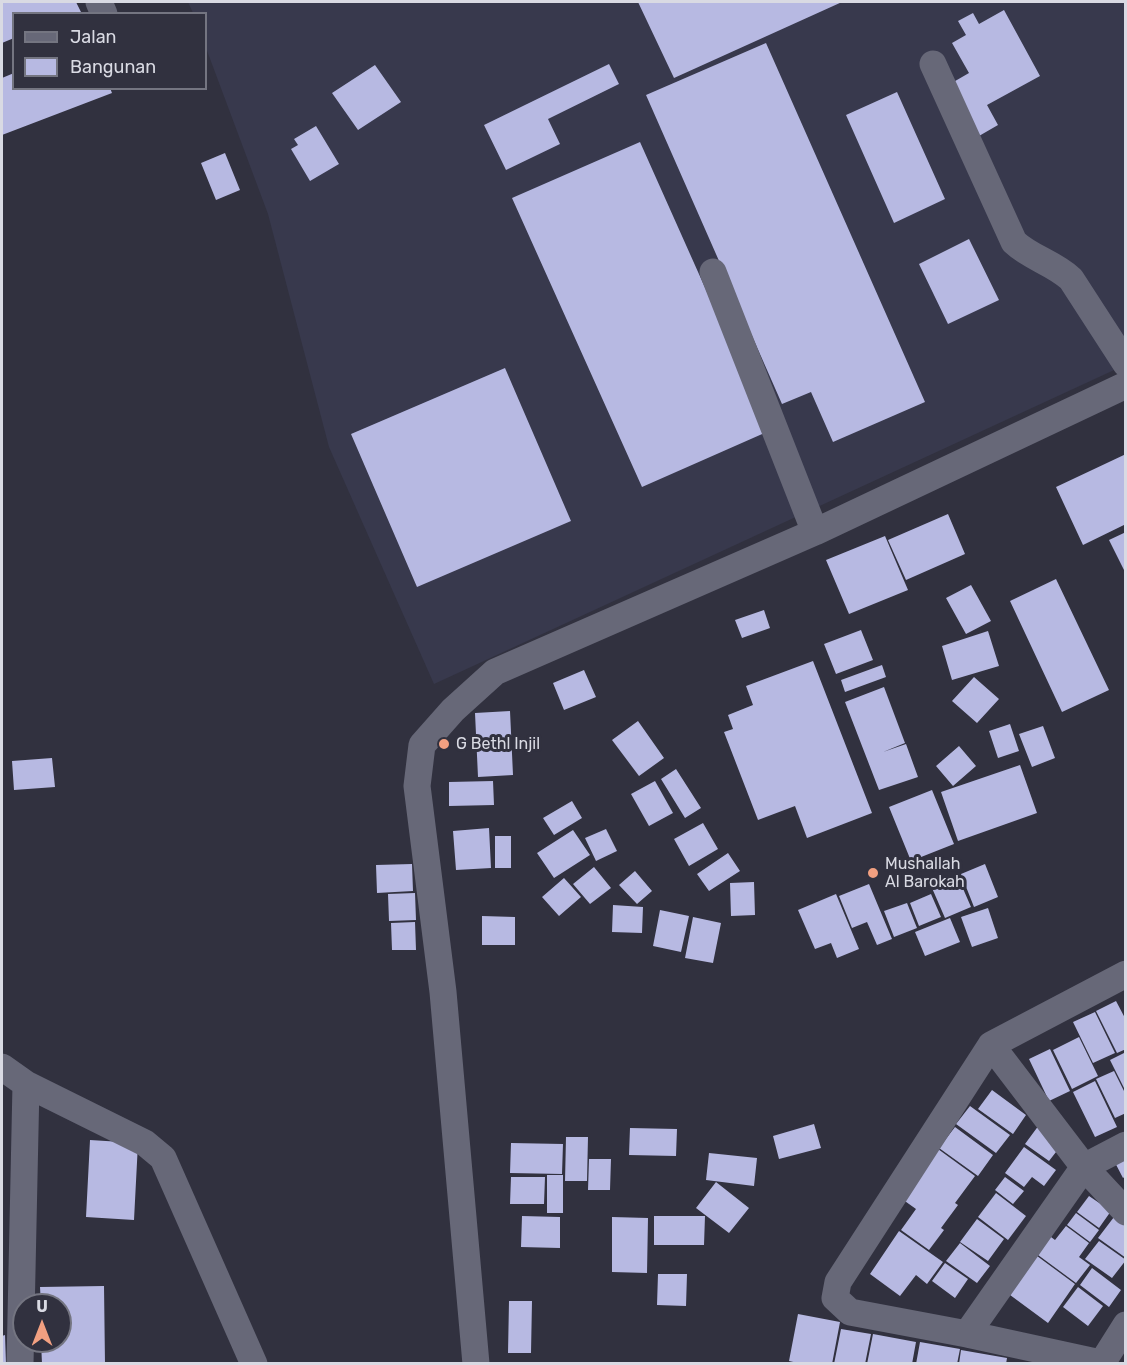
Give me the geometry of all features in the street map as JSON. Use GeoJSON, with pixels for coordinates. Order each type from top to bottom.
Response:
{"type":"FeatureCollection","features":[{"type":"Feature","properties":{"kind":"street"},"geometry":{"type":"LineString","coordinates":[[933,64],[1014,242],[1025,252],[1061,269],[1071,279],[1125,364]]}},
{"type":"Feature","properties":{"kind":"street"},"geometry":{"type":"LineString","coordinates":[[713,272],[815,532]]}},
{"type":"Feature","properties":{"kind":"street"},"geometry":{"type":"LineString","coordinates":[[476,1364],[443,992],[417,786],[422,746],[453,710],[495,672],[815,532],[1125,385]]}},
{"type":"Feature","properties":{"kind":"street"},"geometry":{"type":"LineString","coordinates":[[1125,974],[990,1045],[838,1282],[835,1298],[850,1312],[1103,1363],[1125,1325]]}},
{"type":"Feature","properties":{"kind":"street"},"geometry":{"type":"LineString","coordinates":[[990,1045],[1084,1167],[1125,1212]]}},
{"type":"Feature","properties":{"kind":"street"},"geometry":{"type":"LineString","coordinates":[[2,1067],[26,1084],[145,1143],[163,1158],[254,1364]]}},
{"type":"Feature","properties":{"kind":"street"},"geometry":{"type":"LineString","coordinates":[[20,1364],[26,1084]]}},
{"type":"Feature","properties":{"kind":"street"},"geometry":{"type":"LineString","coordinates":[[967,1334],[1084,1167],[1125,1145]]}},
{"type":"Feature","properties":{"kind":"shaded area"},"geometry":{"type":"Polygon","coordinates":[[[188,2],[1125,2],[1125,365],[434,684],[329,447],[268,214],[207,51],[207,12],[193,12],[188,2]]]}},
{"type":"Feature","properties":{"kind":"building"},"geometry":{"type":"Polygon","coordinates":[[[2,2],[76,2],[81,12],[12,12],[12,39],[2,43],[2,2]]]}},
{"type":"Feature","properties":{"kind":"building"},"geometry":{"type":"Polygon","coordinates":[[[638,2],[842,2],[674,78],[638,2]]]}},
{"type":"Feature","properties":{"kind":"building"},"geometry":{"type":"Polygon","coordinates":[[[1004,10],[1040,76],[987,105],[998,125],[979,136],[950,84],[969,73],[952,43],[966,35],[958,21],[973,13],[979,24],[1004,10]]]}},
{"type":"Feature","properties":{"kind":"building"},"geometry":{"type":"Polygon","coordinates":[[[766,43],[925,402],[833,442],[811,392],[782,404],[646,95],[766,43]]]}},
{"type":"Feature","properties":{"kind":"building"},"geometry":{"type":"Polygon","coordinates":[[[609,64],[619,84],[548,119],[560,144],[506,170],[484,125],[609,64]]]}},
{"type":"Feature","properties":{"kind":"building"},"geometry":{"type":"Polygon","coordinates":[[[375,65],[401,102],[358,130],[332,93],[375,65]]]}},
{"type":"Feature","properties":{"kind":"building"},"geometry":{"type":"Polygon","coordinates":[[[12,74],[12,90],[111,90],[112,93],[2,135],[2,78],[12,74]]]}},
{"type":"Feature","properties":{"kind":"building"},"geometry":{"type":"Polygon","coordinates":[[[897,92],[945,199],[894,223],[846,115],[897,92]]]}},
{"type":"Feature","properties":{"kind":"building"},"geometry":{"type":"Polygon","coordinates":[[[316,126],[339,164],[310,181],[291,149],[298,145],[294,139],[316,126]]]}},
{"type":"Feature","properties":{"kind":"building"},"geometry":{"type":"Polygon","coordinates":[[[640,142],[769,431],[642,487],[512,198],[640,142]]]}},
{"type":"Feature","properties":{"kind":"building"},"geometry":{"type":"Polygon","coordinates":[[[225,153],[240,190],[216,200],[201,163],[225,153]]]}},
{"type":"Feature","properties":{"kind":"building"},"geometry":{"type":"Polygon","coordinates":[[[969,239],[999,300],[948,324],[919,264],[969,239]]]}},
{"type":"Feature","properties":{"kind":"building"},"geometry":{"type":"Polygon","coordinates":[[[505,368],[571,521],[417,587],[351,434],[505,368]]]}},
{"type":"Feature","properties":{"kind":"building"},"geometry":{"type":"Polygon","coordinates":[[[1126,454],[1126,524],[1083,545],[1056,487],[1126,454]]]}},
{"type":"Feature","properties":{"kind":"building"},"geometry":{"type":"Polygon","coordinates":[[[948,514],[965,554],[906,580],[888,540],[948,514]]]}},
{"type":"Feature","properties":{"kind":"building"},"geometry":{"type":"Polygon","coordinates":[[[1126,532],[1126,574],[1109,540],[1126,532]]]}},
{"type":"Feature","properties":{"kind":"building"},"geometry":{"type":"Polygon","coordinates":[[[885,536],[908,590],[849,614],[826,560],[885,536]]]}},
{"type":"Feature","properties":{"kind":"building"},"geometry":{"type":"Polygon","coordinates":[[[1056,579],[1109,690],[1062,712],[1010,601],[1056,579]]]}},
{"type":"Feature","properties":{"kind":"building"},"geometry":{"type":"Polygon","coordinates":[[[971,585],[991,621],[966,634],[946,598],[971,585]]]}},
{"type":"Feature","properties":{"kind":"building"},"geometry":{"type":"Polygon","coordinates":[[[764,610],[770,628],[742,638],[735,620],[764,610]]]}},
{"type":"Feature","properties":{"kind":"building"},"geometry":{"type":"Polygon","coordinates":[[[861,630],[873,660],[836,674],[824,644],[861,630]]]}},
{"type":"Feature","properties":{"kind":"building"},"geometry":{"type":"Polygon","coordinates":[[[988,631],[999,666],[952,680],[942,646],[988,631]]]}},
{"type":"Feature","properties":{"kind":"building"},"geometry":{"type":"Polygon","coordinates":[[[813,661],[872,813],[807,838],[795,806],[758,820],[724,732],[733,729],[728,715],[753,705],[746,686],[813,661]]]}},
{"type":"Feature","properties":{"kind":"building"},"geometry":{"type":"Polygon","coordinates":[[[882,665],[886,677],[845,692],[841,680],[882,665]]]}},
{"type":"Feature","properties":{"kind":"building"},"geometry":{"type":"Polygon","coordinates":[[[584,670],[596,697],[564,710],[553,683],[584,670]]]}},
{"type":"Feature","properties":{"kind":"building"},"geometry":{"type":"Polygon","coordinates":[[[974,677],[999,699],[977,723],[952,701],[974,677]]]}},
{"type":"Feature","properties":{"kind":"building"},"geometry":{"type":"Polygon","coordinates":[[[884,687],[905,743],[883,752],[906,744],[918,777],[879,790],[845,702],[884,687]]]}},
{"type":"Feature","properties":{"kind":"building"},"geometry":{"type":"Polygon","coordinates":[[[510,711],[513,775],[478,777],[475,713],[510,711]]]}},
{"type":"Feature","properties":{"kind":"building"},"geometry":{"type":"Polygon","coordinates":[[[638,721],[664,758],[639,776],[612,740],[638,721]]]}},
{"type":"Feature","properties":{"kind":"building"},"geometry":{"type":"Polygon","coordinates":[[[1010,724],[1019,751],[998,758],[989,731],[1010,724]]]}},
{"type":"Feature","properties":{"kind":"building"},"geometry":{"type":"Polygon","coordinates":[[[1043,726],[1055,758],[1032,767],[1019,734],[1043,726]]]}},
{"type":"Feature","properties":{"kind":"building"},"geometry":{"type":"Polygon","coordinates":[[[959,746],[976,766],[953,786],[936,766],[959,746]]]}},
{"type":"Feature","properties":{"kind":"building"},"geometry":{"type":"Polygon","coordinates":[[[52,758],[55,787],[14,790],[12,761],[52,758]]]}},
{"type":"Feature","properties":{"kind":"building"},"geometry":{"type":"Polygon","coordinates":[[[1020,765],[1037,813],[958,841],[941,792],[1020,765]]]}},
{"type":"Feature","properties":{"kind":"building"},"geometry":{"type":"Polygon","coordinates":[[[676,769],[701,808],[685,818],[661,779],[676,769]]]}},
{"type":"Feature","properties":{"kind":"building"},"geometry":{"type":"Polygon","coordinates":[[[493,781],[494,805],[449,806],[449,782],[493,781]]]}},
{"type":"Feature","properties":{"kind":"building"},"geometry":{"type":"Polygon","coordinates":[[[655,781],[673,813],[649,826],[631,794],[655,781]]]}},
{"type":"Feature","properties":{"kind":"building"},"geometry":{"type":"Polygon","coordinates":[[[932,790],[954,844],[911,861],[889,807],[932,790]]]}},
{"type":"Feature","properties":{"kind":"building"},"geometry":{"type":"Polygon","coordinates":[[[572,801],[582,818],[554,835],[543,818],[572,801]]]}},
{"type":"Feature","properties":{"kind":"building"},"geometry":{"type":"Polygon","coordinates":[[[703,823],[718,849],[689,866],[674,839],[703,823]]]}},
{"type":"Feature","properties":{"kind":"building"},"geometry":{"type":"Polygon","coordinates":[[[489,828],[491,868],[456,870],[453,831],[489,828]]]}},
{"type":"Feature","properties":{"kind":"building"},"geometry":{"type":"Polygon","coordinates":[[[606,829],[617,851],[596,861],[585,838],[606,829]]]}},
{"type":"Feature","properties":{"kind":"building"},"geometry":{"type":"Polygon","coordinates":[[[573,830],[590,855],[554,878],[537,853],[573,830]]]}},
{"type":"Feature","properties":{"kind":"building"},"geometry":{"type":"Polygon","coordinates":[[[495,836],[511,836],[511,868],[495,868],[495,836]]]}},
{"type":"Feature","properties":{"kind":"building"},"geometry":{"type":"Polygon","coordinates":[[[728,853],[740,871],[709,891],[697,874],[728,853]]]}},
{"type":"Feature","properties":{"kind":"building"},"geometry":{"type":"Polygon","coordinates":[[[412,864],[413,891],[377,893],[376,865],[412,864]]]}},
{"type":"Feature","properties":{"kind":"building"},"geometry":{"type":"Polygon","coordinates":[[[985,864],[998,897],[974,907],[961,874],[985,864]]]}},
{"type":"Feature","properties":{"kind":"building"},"geometry":{"type":"Polygon","coordinates":[[[594,867],[611,888],[590,904],[573,884],[594,867]]]}},
{"type":"Feature","properties":{"kind":"building"},"geometry":{"type":"Polygon","coordinates":[[[635,871],[652,891],[637,904],[619,885],[635,871]]]}},
{"type":"Feature","properties":{"kind":"building"},"geometry":{"type":"Polygon","coordinates":[[[958,877],[971,907],[945,918],[932,888],[958,877]]]}},
{"type":"Feature","properties":{"kind":"building"},"geometry":{"type":"Polygon","coordinates":[[[564,878],[581,897],[559,916],[542,897],[564,878]]]}},
{"type":"Feature","properties":{"kind":"building"},"geometry":{"type":"Polygon","coordinates":[[[754,882],[755,915],[731,916],[730,883],[754,882]]]}},
{"type":"Feature","properties":{"kind":"building"},"geometry":{"type":"Polygon","coordinates":[[[869,884],[892,939],[877,945],[867,922],[852,928],[839,896],[869,884]]]}},
{"type":"Feature","properties":{"kind":"building"},"geometry":{"type":"Polygon","coordinates":[[[415,893],[416,920],[389,921],[388,894],[415,893]]]}},
{"type":"Feature","properties":{"kind":"building"},"geometry":{"type":"Polygon","coordinates":[[[836,894],[859,949],[837,958],[831,943],[815,949],[798,910],[836,894]]]}},
{"type":"Feature","properties":{"kind":"building"},"geometry":{"type":"Polygon","coordinates":[[[931,894],[941,917],[919,926],[910,903],[931,894]]]}},
{"type":"Feature","properties":{"kind":"building"},"geometry":{"type":"Polygon","coordinates":[[[907,903],[917,928],[894,937],[884,911],[907,903]]]}},
{"type":"Feature","properties":{"kind":"building"},"geometry":{"type":"Polygon","coordinates":[[[613,905],[643,907],[642,933],[612,932],[613,905]]]}},
{"type":"Feature","properties":{"kind":"building"},"geometry":{"type":"Polygon","coordinates":[[[988,908],[998,938],[972,947],[961,917],[988,908]]]}},
{"type":"Feature","properties":{"kind":"building"},"geometry":{"type":"Polygon","coordinates":[[[660,910],[689,916],[681,952],[653,946],[660,910]]]}},
{"type":"Feature","properties":{"kind":"building"},"geometry":{"type":"Polygon","coordinates":[[[482,916],[515,917],[515,945],[482,945],[482,916]]]}},
{"type":"Feature","properties":{"kind":"building"},"geometry":{"type":"Polygon","coordinates":[[[693,917],[721,923],[713,963],[685,958],[693,917]]]}},
{"type":"Feature","properties":{"kind":"building"},"geometry":{"type":"Polygon","coordinates":[[[950,918],[960,942],[925,956],[915,932],[950,918]]]}},
{"type":"Feature","properties":{"kind":"building"},"geometry":{"type":"Polygon","coordinates":[[[415,922],[416,950],[392,950],[391,923],[415,922]]]}},
{"type":"Feature","properties":{"kind":"building"},"geometry":{"type":"Polygon","coordinates":[[[1116,1001],[1126,1020],[1126,1049],[1117,1053],[1096,1011],[1116,1001]]]}},
{"type":"Feature","properties":{"kind":"building"},"geometry":{"type":"Polygon","coordinates":[[[1095,1012],[1115,1053],[1093,1063],[1073,1022],[1095,1012]]]}},
{"type":"Feature","properties":{"kind":"building"},"geometry":{"type":"Polygon","coordinates":[[[1079,1037],[1098,1076],[1072,1089],[1053,1050],[1079,1037]]]}},
{"type":"Feature","properties":{"kind":"building"},"geometry":{"type":"Polygon","coordinates":[[[1050,1049],[1070,1091],[1049,1101],[1029,1059],[1050,1049]]]}},
{"type":"Feature","properties":{"kind":"building"},"geometry":{"type":"Polygon","coordinates":[[[1126,1052],[1126,1092],[1110,1060],[1126,1052]]]}},
{"type":"Feature","properties":{"kind":"building"},"geometry":{"type":"Polygon","coordinates":[[[1114,1071],[1126,1095],[1126,1113],[1115,1118],[1096,1079],[1114,1071]]]}},
{"type":"Feature","properties":{"kind":"building"},"geometry":{"type":"Polygon","coordinates":[[[1095,1081],[1117,1127],[1095,1137],[1073,1092],[1095,1081]]]}},
{"type":"Feature","properties":{"kind":"building"},"geometry":{"type":"Polygon","coordinates":[[[992,1090],[1026,1115],[1013,1134],[978,1109],[992,1090]]]}},
{"type":"Feature","properties":{"kind":"building"},"geometry":{"type":"Polygon","coordinates":[[[970,1106],[1010,1135],[996,1153],[956,1124],[970,1106]]]}},
{"type":"Feature","properties":{"kind":"building"},"geometry":{"type":"Polygon","coordinates":[[[814,1124],[821,1148],[779,1159],[773,1136],[814,1124]]]}},
{"type":"Feature","properties":{"kind":"building"},"geometry":{"type":"Polygon","coordinates":[[[1039,1125],[1063,1143],[1049,1161],[1025,1144],[1039,1125]]]}},
{"type":"Feature","properties":{"kind":"building"},"geometry":{"type":"Polygon","coordinates":[[[955,1127],[993,1155],[978,1176],[939,1148],[955,1127]]]}},
{"type":"Feature","properties":{"kind":"building"},"geometry":{"type":"Polygon","coordinates":[[[630,1128],[677,1129],[676,1156],[629,1155],[630,1128]]]}},
{"type":"Feature","properties":{"kind":"building"},"geometry":{"type":"Polygon","coordinates":[[[566,1137],[588,1137],[587,1181],[565,1181],[566,1137]]]}},
{"type":"Feature","properties":{"kind":"building"},"geometry":{"type":"Polygon","coordinates":[[[90,1140],[138,1143],[134,1220],[86,1217],[90,1140]]]}},
{"type":"Feature","properties":{"kind":"building"},"geometry":{"type":"Polygon","coordinates":[[[511,1143],[563,1144],[562,1174],[510,1173],[511,1143]]]}},
{"type":"Feature","properties":{"kind":"building"},"geometry":{"type":"Polygon","coordinates":[[[1024,1147],[1056,1170],[1044,1186],[1032,1177],[1024,1187],[1005,1173],[1024,1147]]]}},
{"type":"Feature","properties":{"kind":"building"},"geometry":{"type":"Polygon","coordinates":[[[1126,1148],[1126,1176],[1123,1178],[1111,1155],[1126,1148]]]}},
{"type":"Feature","properties":{"kind":"building"},"geometry":{"type":"Polygon","coordinates":[[[938,1149],[975,1176],[955,1203],[958,1205],[941,1228],[944,1230],[929,1250],[901,1230],[916,1209],[902,1199],[938,1149]]]}},
{"type":"Feature","properties":{"kind":"building"},"geometry":{"type":"Polygon","coordinates":[[[709,1153],[757,1158],[754,1186],[706,1180],[709,1153]]]}},
{"type":"Feature","properties":{"kind":"building"},"geometry":{"type":"Polygon","coordinates":[[[589,1159],[611,1159],[610,1190],[588,1190],[589,1159]]]}},
{"type":"Feature","properties":{"kind":"building"},"geometry":{"type":"Polygon","coordinates":[[[547,1175],[563,1175],[563,1213],[547,1213],[547,1175]]]}},
{"type":"Feature","properties":{"kind":"building"},"geometry":{"type":"Polygon","coordinates":[[[511,1177],[545,1177],[544,1204],[510,1204],[511,1177]]]}},
{"type":"Feature","properties":{"kind":"building"},"geometry":{"type":"Polygon","coordinates":[[[1005,1177],[1024,1191],[1013,1204],[995,1190],[1005,1177]]]}},
{"type":"Feature","properties":{"kind":"building"},"geometry":{"type":"Polygon","coordinates":[[[716,1182],[749,1208],[729,1233],[696,1208],[716,1182]]]}},
{"type":"Feature","properties":{"kind":"building"},"geometry":{"type":"Polygon","coordinates":[[[996,1193],[1026,1216],[1008,1240],[978,1217],[996,1193]]]}},
{"type":"Feature","properties":{"kind":"building"},"geometry":{"type":"Polygon","coordinates":[[[1089,1196],[1111,1211],[1099,1228],[1077,1212],[1089,1196]]]}},
{"type":"Feature","properties":{"kind":"building"},"geometry":{"type":"Polygon","coordinates":[[[1076,1213],[1099,1230],[1090,1242],[1067,1225],[1076,1213]]]}},
{"type":"Feature","properties":{"kind":"building"},"geometry":{"type":"Polygon","coordinates":[[[522,1216],[560,1217],[560,1248],[521,1247],[522,1216]]]}},
{"type":"Feature","properties":{"kind":"building"},"geometry":{"type":"Polygon","coordinates":[[[654,1216],[705,1216],[704,1245],[654,1245],[654,1216]]]}},
{"type":"Feature","properties":{"kind":"building"},"geometry":{"type":"Polygon","coordinates":[[[612,1217],[648,1218],[647,1273],[612,1272],[612,1217]]]}},
{"type":"Feature","properties":{"kind":"building"},"geometry":{"type":"Polygon","coordinates":[[[1114,1217],[1126,1226],[1126,1258],[1098,1238],[1114,1217]]]}},
{"type":"Feature","properties":{"kind":"building"},"geometry":{"type":"Polygon","coordinates":[[[977,1219],[1004,1239],[988,1261],[960,1242],[977,1219]]]}},
{"type":"Feature","properties":{"kind":"building"},"geometry":{"type":"Polygon","coordinates":[[[1066,1226],[1089,1243],[1079,1257],[1090,1265],[1076,1283],[1034,1252],[1047,1234],[1055,1240],[1066,1226]]]}},
{"type":"Feature","properties":{"kind":"building"},"geometry":{"type":"Polygon","coordinates":[[[899,1231],[943,1262],[927,1284],[916,1275],[900,1296],[870,1274],[899,1231]]]}},
{"type":"Feature","properties":{"kind":"building"},"geometry":{"type":"Polygon","coordinates":[[[1099,1241],[1126,1260],[1112,1278],[1085,1259],[1099,1241]]]}},
{"type":"Feature","properties":{"kind":"building"},"geometry":{"type":"Polygon","coordinates":[[[960,1243],[990,1266],[977,1283],[946,1261],[960,1243]]]}},
{"type":"Feature","properties":{"kind":"building"},"geometry":{"type":"Polygon","coordinates":[[[1033,1253],[1075,1284],[1048,1323],[1006,1292],[1033,1253]]]}},
{"type":"Feature","properties":{"kind":"building"},"geometry":{"type":"Polygon","coordinates":[[[945,1263],[968,1279],[955,1298],[932,1281],[945,1263]]]}},
{"type":"Feature","properties":{"kind":"building"},"geometry":{"type":"Polygon","coordinates":[[[1092,1268],[1121,1290],[1109,1307],[1080,1285],[1092,1268]]]}},
{"type":"Feature","properties":{"kind":"building"},"geometry":{"type":"Polygon","coordinates":[[[658,1274],[687,1274],[686,1306],[657,1305],[658,1274]]]}},
{"type":"Feature","properties":{"kind":"building"},"geometry":{"type":"Polygon","coordinates":[[[104,1286],[105,1364],[42,1364],[42,1353],[72,1353],[72,1293],[40,1293],[40,1287],[104,1286]]]}},
{"type":"Feature","properties":{"kind":"building"},"geometry":{"type":"Polygon","coordinates":[[[1078,1287],[1103,1306],[1088,1326],[1063,1307],[1078,1287]]]}},
{"type":"Feature","properties":{"kind":"building"},"geometry":{"type":"Polygon","coordinates":[[[509,1301],[532,1301],[531,1353],[508,1353],[509,1301]]]}},
{"type":"Feature","properties":{"kind":"building"},"geometry":{"type":"Polygon","coordinates":[[[798,1314],[840,1322],[832,1364],[802,1364],[789,1361],[798,1314]]]}},
{"type":"Feature","properties":{"kind":"building"},"geometry":{"type":"Polygon","coordinates":[[[841,1329],[871,1334],[865,1364],[834,1364],[841,1329]]]}},
{"type":"Feature","properties":{"kind":"building"},"geometry":{"type":"Polygon","coordinates":[[[873,1334],[916,1342],[912,1364],[867,1364],[873,1334]]]}},
{"type":"Feature","properties":{"kind":"building"},"geometry":{"type":"Polygon","coordinates":[[[5,1335],[6,1364],[2,1364],[2,1336],[5,1335]]]}},
{"type":"Feature","properties":{"kind":"building"},"geometry":{"type":"Polygon","coordinates":[[[920,1342],[960,1349],[957,1364],[916,1364],[920,1342]]]}},
{"type":"Feature","properties":{"kind":"building"},"geometry":{"type":"Polygon","coordinates":[[[961,1350],[1007,1358],[1006,1364],[959,1364],[961,1350]]]}},
{"type":"Feature","properties":{"kind":"place","name":"G Bethl Injil"},"geometry":{"type":"Point","coordinates":[444,744]}},
{"type":"Feature","properties":{"kind":"place","name":"Mushallah Al Barokah"},"geometry":{"type":"Point","coordinates":[873,873]}}]}
